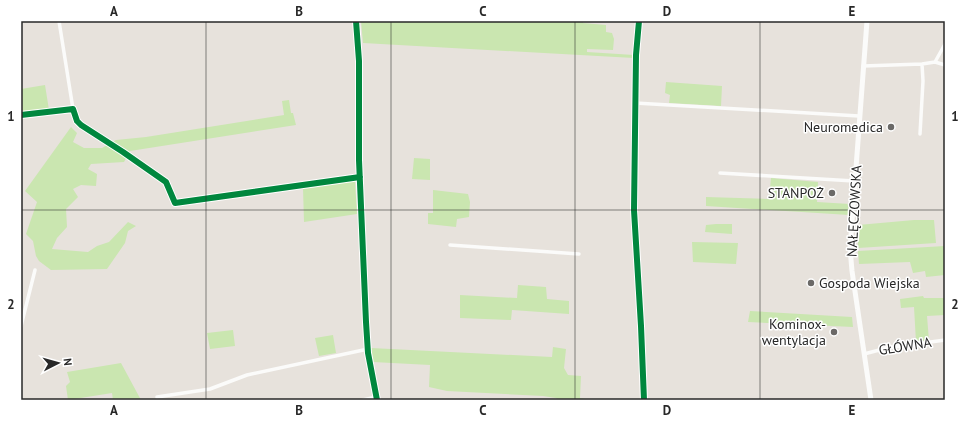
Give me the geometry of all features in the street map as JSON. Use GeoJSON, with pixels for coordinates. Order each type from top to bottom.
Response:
{"type":"FeatureCollection","features":[{"type":"Feature","properties":{"kind":"main road"},"geometry":{"type":"LineString","coordinates":[[356,21],[359,61],[360,177],[368,349],[377,399]]}},
{"type":"Feature","properties":{"kind":"main road","name":"NAŁĘCZOWSKA"},"geometry":{"type":"LineString","coordinates":[[867,21],[854,181],[851,258],[871,400]]}},
{"type":"Feature","properties":{"kind":"street"},"geometry":{"type":"LineString","coordinates":[[59,21],[73,109],[77,121],[166,182],[175,203],[360,177]]}},
{"type":"Feature","properties":{"kind":"street"},"geometry":{"type":"LineString","coordinates":[[639,21],[635,103],[634,210],[644,400]]}},
{"type":"Feature","properties":{"kind":"street"},"geometry":{"type":"LineString","coordinates":[[935,62],[945,44]]}},
{"type":"Feature","properties":{"kind":"street"},"geometry":{"type":"LineString","coordinates":[[863,66],[922,64],[935,62],[945,65]]}},
{"type":"Feature","properties":{"kind":"street"},"geometry":{"type":"LineString","coordinates":[[920,134],[923,81],[922,64]]}},
{"type":"Feature","properties":{"kind":"street"},"geometry":{"type":"LineString","coordinates":[[635,103],[859,116]]}},
{"type":"Feature","properties":{"kind":"street"},"geometry":{"type":"LineString","coordinates":[[21,115],[73,109]]}},
{"type":"Feature","properties":{"kind":"street"},"geometry":{"type":"LineString","coordinates":[[720,173],[854,181]]}},
{"type":"Feature","properties":{"kind":"street"},"geometry":{"type":"LineString","coordinates":[[450,245],[579,254]]}},
{"type":"Feature","properties":{"kind":"street"},"geometry":{"type":"LineString","coordinates":[[21,326],[35,270]]}},
{"type":"Feature","properties":{"kind":"street","name":"GŁÓWNA"},"geometry":{"type":"LineString","coordinates":[[864,354],[881,349],[945,340]]}},
{"type":"Feature","properties":{"kind":"street"},"geometry":{"type":"LineString","coordinates":[[157,397],[210,389],[247,375],[368,349]]}},
{"type":"Feature","properties":{"kind":"street"},"geometry":{"type":"LineString","coordinates":[[363,400],[377,399]]}},
{"type":"Feature","properties":{"kind":"green space"},"geometry":{"type":"Polygon","coordinates":[[[361,21],[583,21],[583,23],[606,25],[606,32],[612,33],[614,39],[613,50],[587,49],[587,52],[634,55],[634,58],[363,43],[361,21]]]}},
{"type":"Feature","properties":{"kind":"green space"},"geometry":{"type":"Polygon","coordinates":[[[666,82],[722,86],[721,106],[669,103],[670,95],[665,93],[666,82]]]}},
{"type":"Feature","properties":{"kind":"green space"},"geometry":{"type":"Polygon","coordinates":[[[45,85],[49,110],[21,115],[21,89],[45,85]]]}},
{"type":"Feature","properties":{"kind":"green space"},"geometry":{"type":"Polygon","coordinates":[[[289,100],[291,113],[293,113],[296,125],[130,151],[124,162],[91,164],[88,169],[97,174],[96,186],[81,185],[73,189],[78,197],[66,209],[67,227],[57,238],[52,249],[88,252],[97,246],[109,242],[128,222],[136,226],[128,231],[125,243],[107,269],[51,270],[39,261],[36,256],[33,241],[26,234],[37,202],[25,191],[71,127],[77,133],[73,142],[84,148],[102,148],[116,140],[146,137],[284,115],[282,101],[289,100]]]}},
{"type":"Feature","properties":{"kind":"green space"},"geometry":{"type":"Polygon","coordinates":[[[414,158],[430,159],[430,180],[412,179],[414,158]]]}},
{"type":"Feature","properties":{"kind":"green space"},"geometry":{"type":"Polygon","coordinates":[[[771,178],[818,182],[817,202],[850,204],[849,215],[706,206],[706,197],[769,199],[771,178]]]}},
{"type":"Feature","properties":{"kind":"green space"},"geometry":{"type":"Polygon","coordinates":[[[355,181],[357,214],[304,222],[303,188],[355,181]]]}},
{"type":"Feature","properties":{"kind":"green space"},"geometry":{"type":"Polygon","coordinates":[[[433,190],[468,194],[470,202],[469,217],[457,219],[456,227],[428,224],[428,213],[433,213],[433,190]]]}},
{"type":"Feature","properties":{"kind":"green space"},"geometry":{"type":"Polygon","coordinates":[[[914,220],[934,220],[936,243],[858,248],[858,225],[914,220]]]}},
{"type":"Feature","properties":{"kind":"green space"},"geometry":{"type":"Polygon","coordinates":[[[732,224],[732,234],[705,232],[706,225],[732,224]]]}},
{"type":"Feature","properties":{"kind":"green space"},"geometry":{"type":"Polygon","coordinates":[[[692,242],[738,243],[736,264],[693,262],[692,242]]]}},
{"type":"Feature","properties":{"kind":"green space"},"geometry":{"type":"Polygon","coordinates":[[[945,246],[945,275],[926,277],[925,271],[913,273],[910,262],[859,264],[858,251],[945,246]]]}},
{"type":"Feature","properties":{"kind":"green space"},"geometry":{"type":"Polygon","coordinates":[[[518,285],[546,287],[547,299],[569,301],[569,314],[512,310],[511,320],[460,318],[460,295],[517,298],[518,285]]]}},
{"type":"Feature","properties":{"kind":"green space"},"geometry":{"type":"Polygon","coordinates":[[[923,296],[924,298],[945,298],[945,315],[927,316],[929,341],[916,342],[914,307],[901,308],[900,299],[923,296]]]}},
{"type":"Feature","properties":{"kind":"green space"},"geometry":{"type":"Polygon","coordinates":[[[750,311],[852,317],[853,327],[748,322],[750,311]]]}},
{"type":"Feature","properties":{"kind":"green space"},"geometry":{"type":"Polygon","coordinates":[[[233,330],[235,346],[210,349],[207,333],[233,330]]]}},
{"type":"Feature","properties":{"kind":"green space"},"geometry":{"type":"Polygon","coordinates":[[[333,335],[336,353],[319,356],[315,338],[333,335]]]}},
{"type":"Feature","properties":{"kind":"green space"},"geometry":{"type":"Polygon","coordinates":[[[553,347],[566,349],[564,368],[568,375],[581,376],[580,398],[591,400],[558,400],[556,398],[543,396],[447,391],[429,387],[430,365],[373,362],[371,348],[552,357],[553,347]]]}},
{"type":"Feature","properties":{"kind":"green space"},"geometry":{"type":"Polygon","coordinates":[[[121,363],[141,400],[113,400],[112,393],[68,400],[66,386],[70,382],[67,372],[121,363]]]}},
{"type":"Feature","properties":{"kind":"cycle path"},"geometry":{"type":"LineString","coordinates":[[356,21],[359,61],[359,160],[366,322],[368,353],[377,400]]}},
{"type":"Feature","properties":{"kind":"cycle path"},"geometry":{"type":"LineString","coordinates":[[639,21],[636,55],[634,210],[644,400]]}},
{"type":"Feature","properties":{"kind":"cycle path"},"geometry":{"type":"LineString","coordinates":[[21,115],[73,109],[77,121],[81,125],[166,182],[175,203],[360,177]]}},
{"type":"Feature","properties":{"kind":"place","name":"Neuromedica"},"geometry":{"type":"Point","coordinates":[891,127]}},
{"type":"Feature","properties":{"kind":"place","name":"STANPOŻ"},"geometry":{"type":"Point","coordinates":[832,193]}},
{"type":"Feature","properties":{"kind":"place","name":"Gospoda Wiejska"},"geometry":{"type":"Point","coordinates":[811,283]}},
{"type":"Feature","properties":{"kind":"place","name":"Kominox- wentylacja"},"geometry":{"type":"Point","coordinates":[834,332]}}]}
